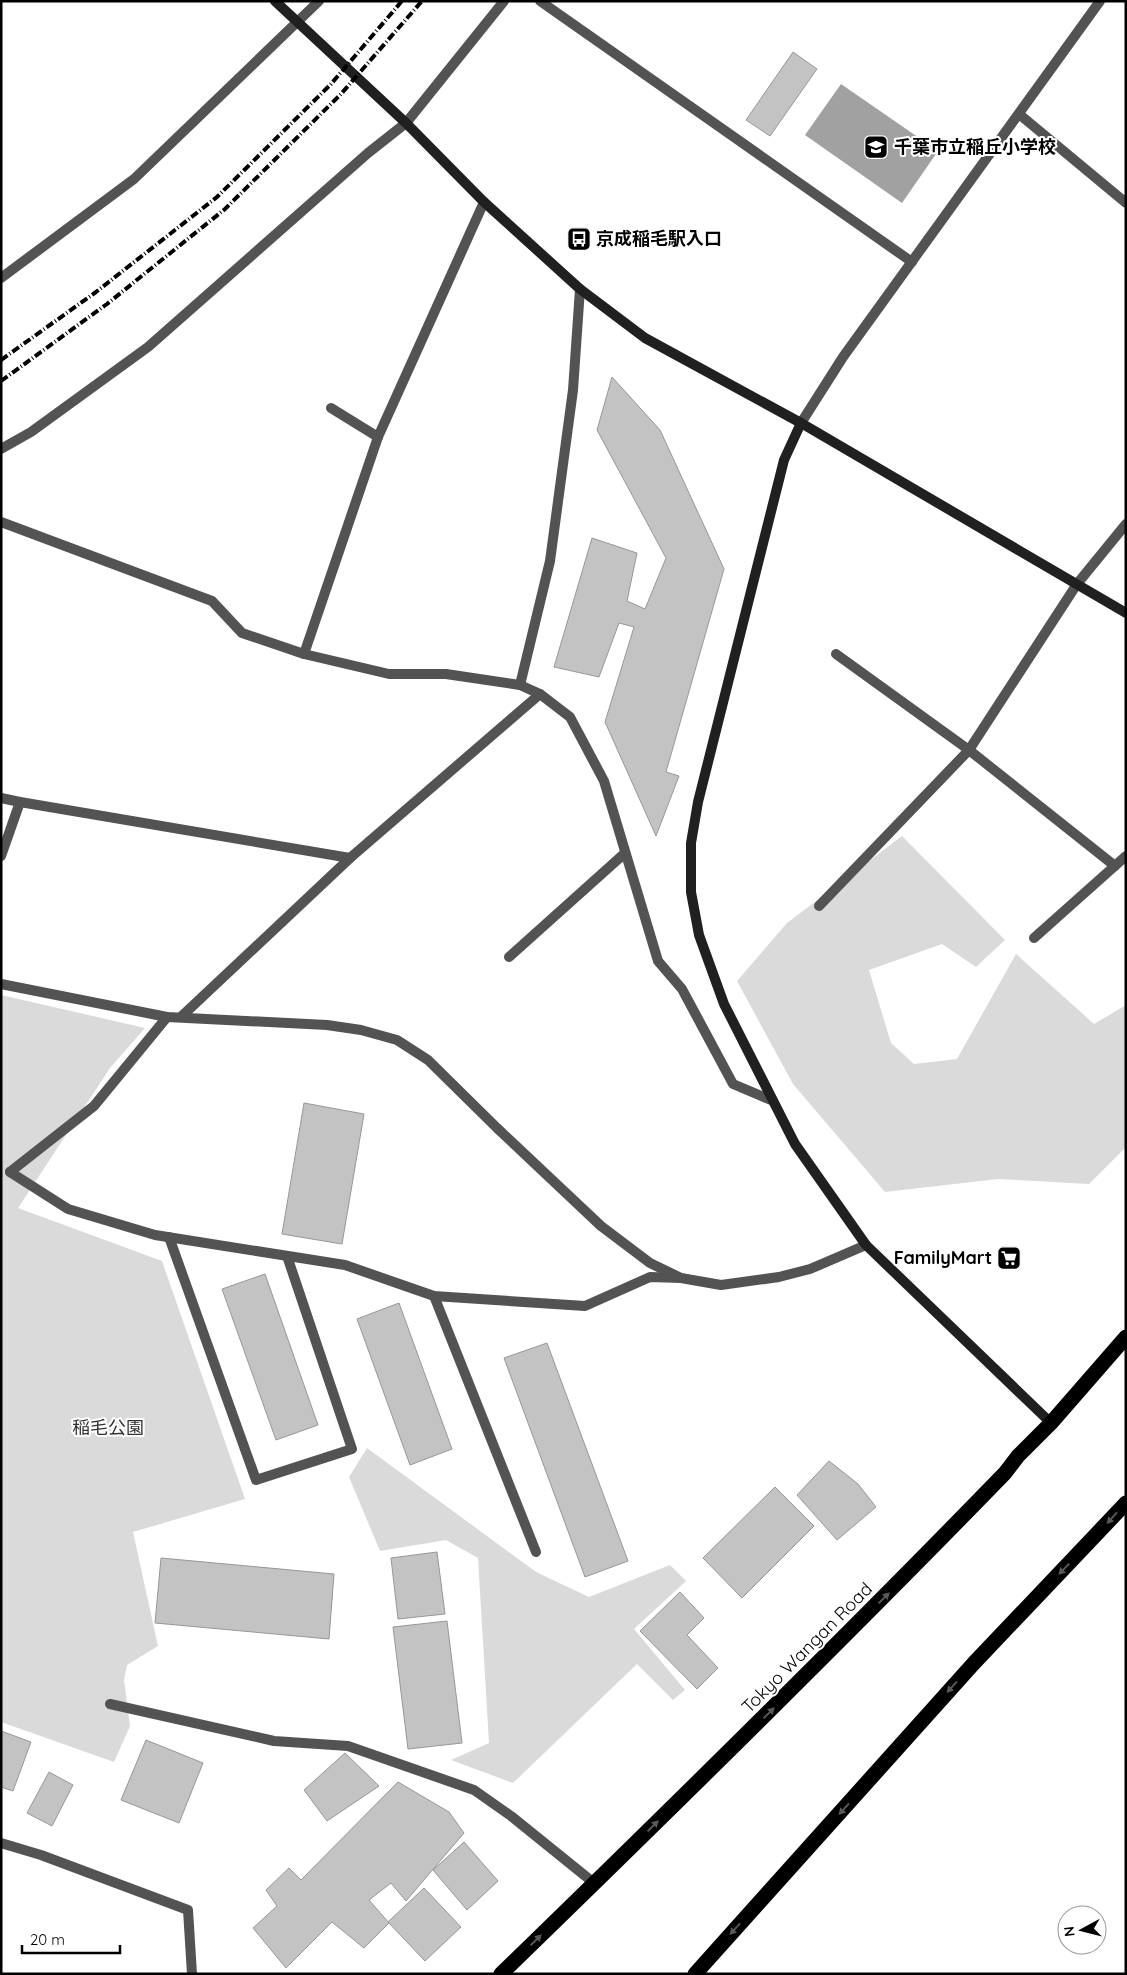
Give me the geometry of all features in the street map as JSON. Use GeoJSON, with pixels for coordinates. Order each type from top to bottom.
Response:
{"type":"FeatureCollection","features":[{"type":"Feature","properties":{"kind":"highway","name":"Tokyo Wangan Road"},"geometry":{"type":"LineString","coordinates":[[501,1974],[820,1662],[1006,1473],[1018,1456],[1051,1423],[1126,1337]]}},
{"type":"Feature","properties":{"kind":"highway"},"geometry":{"type":"LineString","coordinates":[[699,1972],[974,1663],[1126,1503]]}},
{"type":"Feature","properties":{"kind":"street"},"geometry":{"type":"LineString","coordinates":[[274,1],[406,123],[484,202],[580,289],[645,338],[801,423],[1126,613]]}},
{"type":"Feature","properties":{"kind":"street"},"geometry":{"type":"LineString","coordinates":[[1,278],[134,179],[319,1]]}},
{"type":"Feature","properties":{"kind":"street"},"geometry":{"type":"LineString","coordinates":[[1,449],[31,432],[148,347],[360,160],[406,123],[504,1]]}},
{"type":"Feature","properties":{"kind":"street"},"geometry":{"type":"LineString","coordinates":[[540,1],[912,262]]}},
{"type":"Feature","properties":{"kind":"street"},"geometry":{"type":"LineString","coordinates":[[1051,1423],[866,1245],[795,1144],[771,1100],[724,1004],[699,935],[691,892],[691,843],[698,802],[784,460],[801,423],[843,357],[1100,1]]}},
{"type":"Feature","properties":{"kind":"street"},"geometry":{"type":"LineString","coordinates":[[1019,114],[1126,203]]}},
{"type":"Feature","properties":{"kind":"street"},"geometry":{"type":"LineString","coordinates":[[304,654],[378,437],[484,202]]}},
{"type":"Feature","properties":{"kind":"street"},"geometry":{"type":"LineString","coordinates":[[520,685],[550,561],[573,390],[580,289]]}},
{"type":"Feature","properties":{"kind":"street"},"geometry":{"type":"LineString","coordinates":[[331,408],[378,437]]}},
{"type":"Feature","properties":{"kind":"street"},"geometry":{"type":"LineString","coordinates":[[818,906],[969,750],[1076,584],[1126,524]]}},
{"type":"Feature","properties":{"kind":"street"},"geometry":{"type":"LineString","coordinates":[[3,525],[212,601],[242,633],[304,654],[389,674],[446,674],[520,685],[540,694],[570,716],[604,781],[658,961],[682,989],[733,1084],[771,1100]]}},
{"type":"Feature","properties":{"kind":"street"},"geometry":{"type":"LineString","coordinates":[[836,654],[969,750],[1115,866]]}},
{"type":"Feature","properties":{"kind":"street"},"geometry":{"type":"LineString","coordinates":[[182,1016],[350,858],[540,694]]}},
{"type":"Feature","properties":{"kind":"street"},"geometry":{"type":"LineString","coordinates":[[1,798],[350,858]]}},
{"type":"Feature","properties":{"kind":"street"},"geometry":{"type":"LineString","coordinates":[[1,856],[20,802]]}},
{"type":"Feature","properties":{"kind":"street"},"geometry":{"type":"LineString","coordinates":[[509,957],[625,852]]}},
{"type":"Feature","properties":{"kind":"street"},"geometry":{"type":"LineString","coordinates":[[1034,938],[1126,856]]}},
{"type":"Feature","properties":{"kind":"street"},"geometry":{"type":"LineString","coordinates":[[1,984],[167,1016],[327,1025],[361,1030],[397,1040],[428,1060],[601,1226],[650,1263],[681,1278]]}},
{"type":"Feature","properties":{"kind":"street"},"geometry":{"type":"LineString","coordinates":[[167,1016],[94,1106],[10,1172],[68,1209],[155,1235],[345,1265],[434,1296],[585,1306],[650,1277],[681,1278],[721,1284],[779,1277],[810,1269],[866,1245]]}},
{"type":"Feature","properties":{"kind":"street"},"geometry":{"type":"LineString","coordinates":[[169,1237],[256,1480],[352,1450],[287,1256]]}},
{"type":"Feature","properties":{"kind":"street"},"geometry":{"type":"LineString","coordinates":[[434,1296],[536,1552]]}},
{"type":"Feature","properties":{"kind":"street"},"geometry":{"type":"LineString","coordinates":[[110,1704],[274,1741],[348,1746],[474,1790],[511,1816],[594,1883]]}},
{"type":"Feature","properties":{"kind":"street"},"geometry":{"type":"LineString","coordinates":[[1,1843],[41,1855],[188,1910],[192,1974]]}},
{"type":"Feature","properties":{"kind":"green space"},"geometry":{"type":"Polygon","coordinates":[[[902,836],[1005,940],[976,967],[942,944],[869,970],[891,1043],[914,1064],[957,1059],[1016,954],[1094,1024],[1126,1005],[1126,1147],[1089,1184],[998,1179],[885,1192],[793,1084],[737,981],[787,923],[902,836]]]}},
{"type":"Feature","properties":{"kind":"green space","name":"稲毛公園"},"geometry":{"type":"Polygon","coordinates":[[[1,995],[145,1028],[110,1068],[18,1208],[162,1261],[245,1499],[133,1532],[158,1646],[127,1665],[124,1680],[130,1726],[114,1762],[1,1722],[1,995]]]}},
{"type":"Feature","properties":{"kind":"green space"},"geometry":{"type":"Polygon","coordinates":[[[367,1448],[536,1572],[589,1597],[670,1565],[686,1581],[634,1629],[685,1690],[673,1700],[637,1664],[513,1783],[451,1760],[489,1743],[478,1558],[446,1540],[380,1551],[349,1477],[367,1448]]]}},
{"type":"Feature","properties":{"kind":"shaded area"},"geometry":{"type":"Polygon","coordinates":[[[841,84],[938,151],[902,203],[805,135],[841,84]]]}},
{"type":"Feature","properties":{"kind":"building"},"geometry":{"type":"Polygon","coordinates":[[[793,52],[817,69],[770,136],[746,120],[793,52]]]}},
{"type":"Feature","properties":{"kind":"building"},"geometry":{"type":"Polygon","coordinates":[[[612,377],[660,430],[724,569],[666,772],[679,776],[656,836],[605,722],[634,627],[619,623],[599,677],[554,667],[592,538],[637,553],[627,601],[645,609],[666,558],[597,430],[612,377]]]}},
{"type":"Feature","properties":{"kind":"building"},"geometry":{"type":"Polygon","coordinates":[[[304,1103],[364,1114],[342,1244],[282,1234],[304,1103]]]}},
{"type":"Feature","properties":{"kind":"building"},"geometry":{"type":"Polygon","coordinates":[[[265,1274],[318,1425],[276,1440],[222,1289],[265,1274]]]}},
{"type":"Feature","properties":{"kind":"building"},"geometry":{"type":"Polygon","coordinates":[[[399,1303],[452,1449],[410,1465],[357,1319],[399,1303]]]}},
{"type":"Feature","properties":{"kind":"building"},"geometry":{"type":"Polygon","coordinates":[[[547,1343],[628,1561],[585,1577],[504,1358],[547,1343]]]}},
{"type":"Feature","properties":{"kind":"building"},"geometry":{"type":"Polygon","coordinates":[[[829,1461],[858,1484],[876,1507],[837,1540],[797,1495],[829,1461]]]}},
{"type":"Feature","properties":{"kind":"building"},"geometry":{"type":"Polygon","coordinates":[[[775,1487],[814,1526],[742,1598],[703,1558],[775,1487]]]}},
{"type":"Feature","properties":{"kind":"building"},"geometry":{"type":"Polygon","coordinates":[[[437,1552],[445,1614],[398,1619],[391,1558],[437,1552]]]}},
{"type":"Feature","properties":{"kind":"building"},"geometry":{"type":"Polygon","coordinates":[[[161,1558],[334,1574],[329,1639],[155,1623],[161,1558]]]}},
{"type":"Feature","properties":{"kind":"building"},"geometry":{"type":"Polygon","coordinates":[[[680,1592],[704,1618],[687,1635],[718,1668],[697,1689],[640,1631],[680,1592]]]}},
{"type":"Feature","properties":{"kind":"building"},"geometry":{"type":"Polygon","coordinates":[[[447,1621],[462,1743],[408,1749],[393,1627],[447,1621]]]}},
{"type":"Feature","properties":{"kind":"building"},"geometry":{"type":"Polygon","coordinates":[[[1,1731],[31,1742],[13,1791],[1,1787],[1,1731]]]}},
{"type":"Feature","properties":{"kind":"building"},"geometry":{"type":"Polygon","coordinates":[[[146,1740],[203,1763],[179,1823],[121,1800],[146,1740]]]}},
{"type":"Feature","properties":{"kind":"building"},"geometry":{"type":"Polygon","coordinates":[[[345,1753],[379,1786],[327,1821],[304,1790],[345,1753]]]}},
{"type":"Feature","properties":{"kind":"building"},"geometry":{"type":"Polygon","coordinates":[[[49,1772],[73,1785],[52,1826],[27,1813],[49,1772]]]}},
{"type":"Feature","properties":{"kind":"building"},"geometry":{"type":"Polygon","coordinates":[[[398,1782],[449,1812],[464,1833],[406,1901],[391,1883],[369,1900],[389,1923],[364,1948],[332,1922],[286,1968],[253,1928],[277,1906],[266,1890],[289,1868],[301,1880],[398,1782]]]}},
{"type":"Feature","properties":{"kind":"building"},"geometry":{"type":"Polygon","coordinates":[[[464,1842],[498,1881],[467,1910],[433,1870],[464,1842]]]}},
{"type":"Feature","properties":{"kind":"building"},"geometry":{"type":"Polygon","coordinates":[[[424,1888],[461,1927],[425,1961],[388,1922],[424,1888]]]}},
{"type":"Feature","properties":{"kind":"railway"},"geometry":{"type":"LineString","coordinates":[[1,360],[96,292],[217,197],[331,84],[402,1]]}},
{"type":"Feature","properties":{"kind":"railway"},"geometry":{"type":"LineString","coordinates":[[1,381],[107,304],[225,209],[341,94],[422,1]]}},
{"type":"Feature","properties":{"kind":"place","name":"千葉市立稲丘小学校"},"geometry":{"type":"Point","coordinates":[876,147]}},
{"type":"Feature","properties":{"kind":"place","name":"京成稲毛駅入口"},"geometry":{"type":"Point","coordinates":[579,239]}},
{"type":"Feature","properties":{"kind":"place","name":"FamilyMart"},"geometry":{"type":"Point","coordinates":[1009,1258]}}]}
